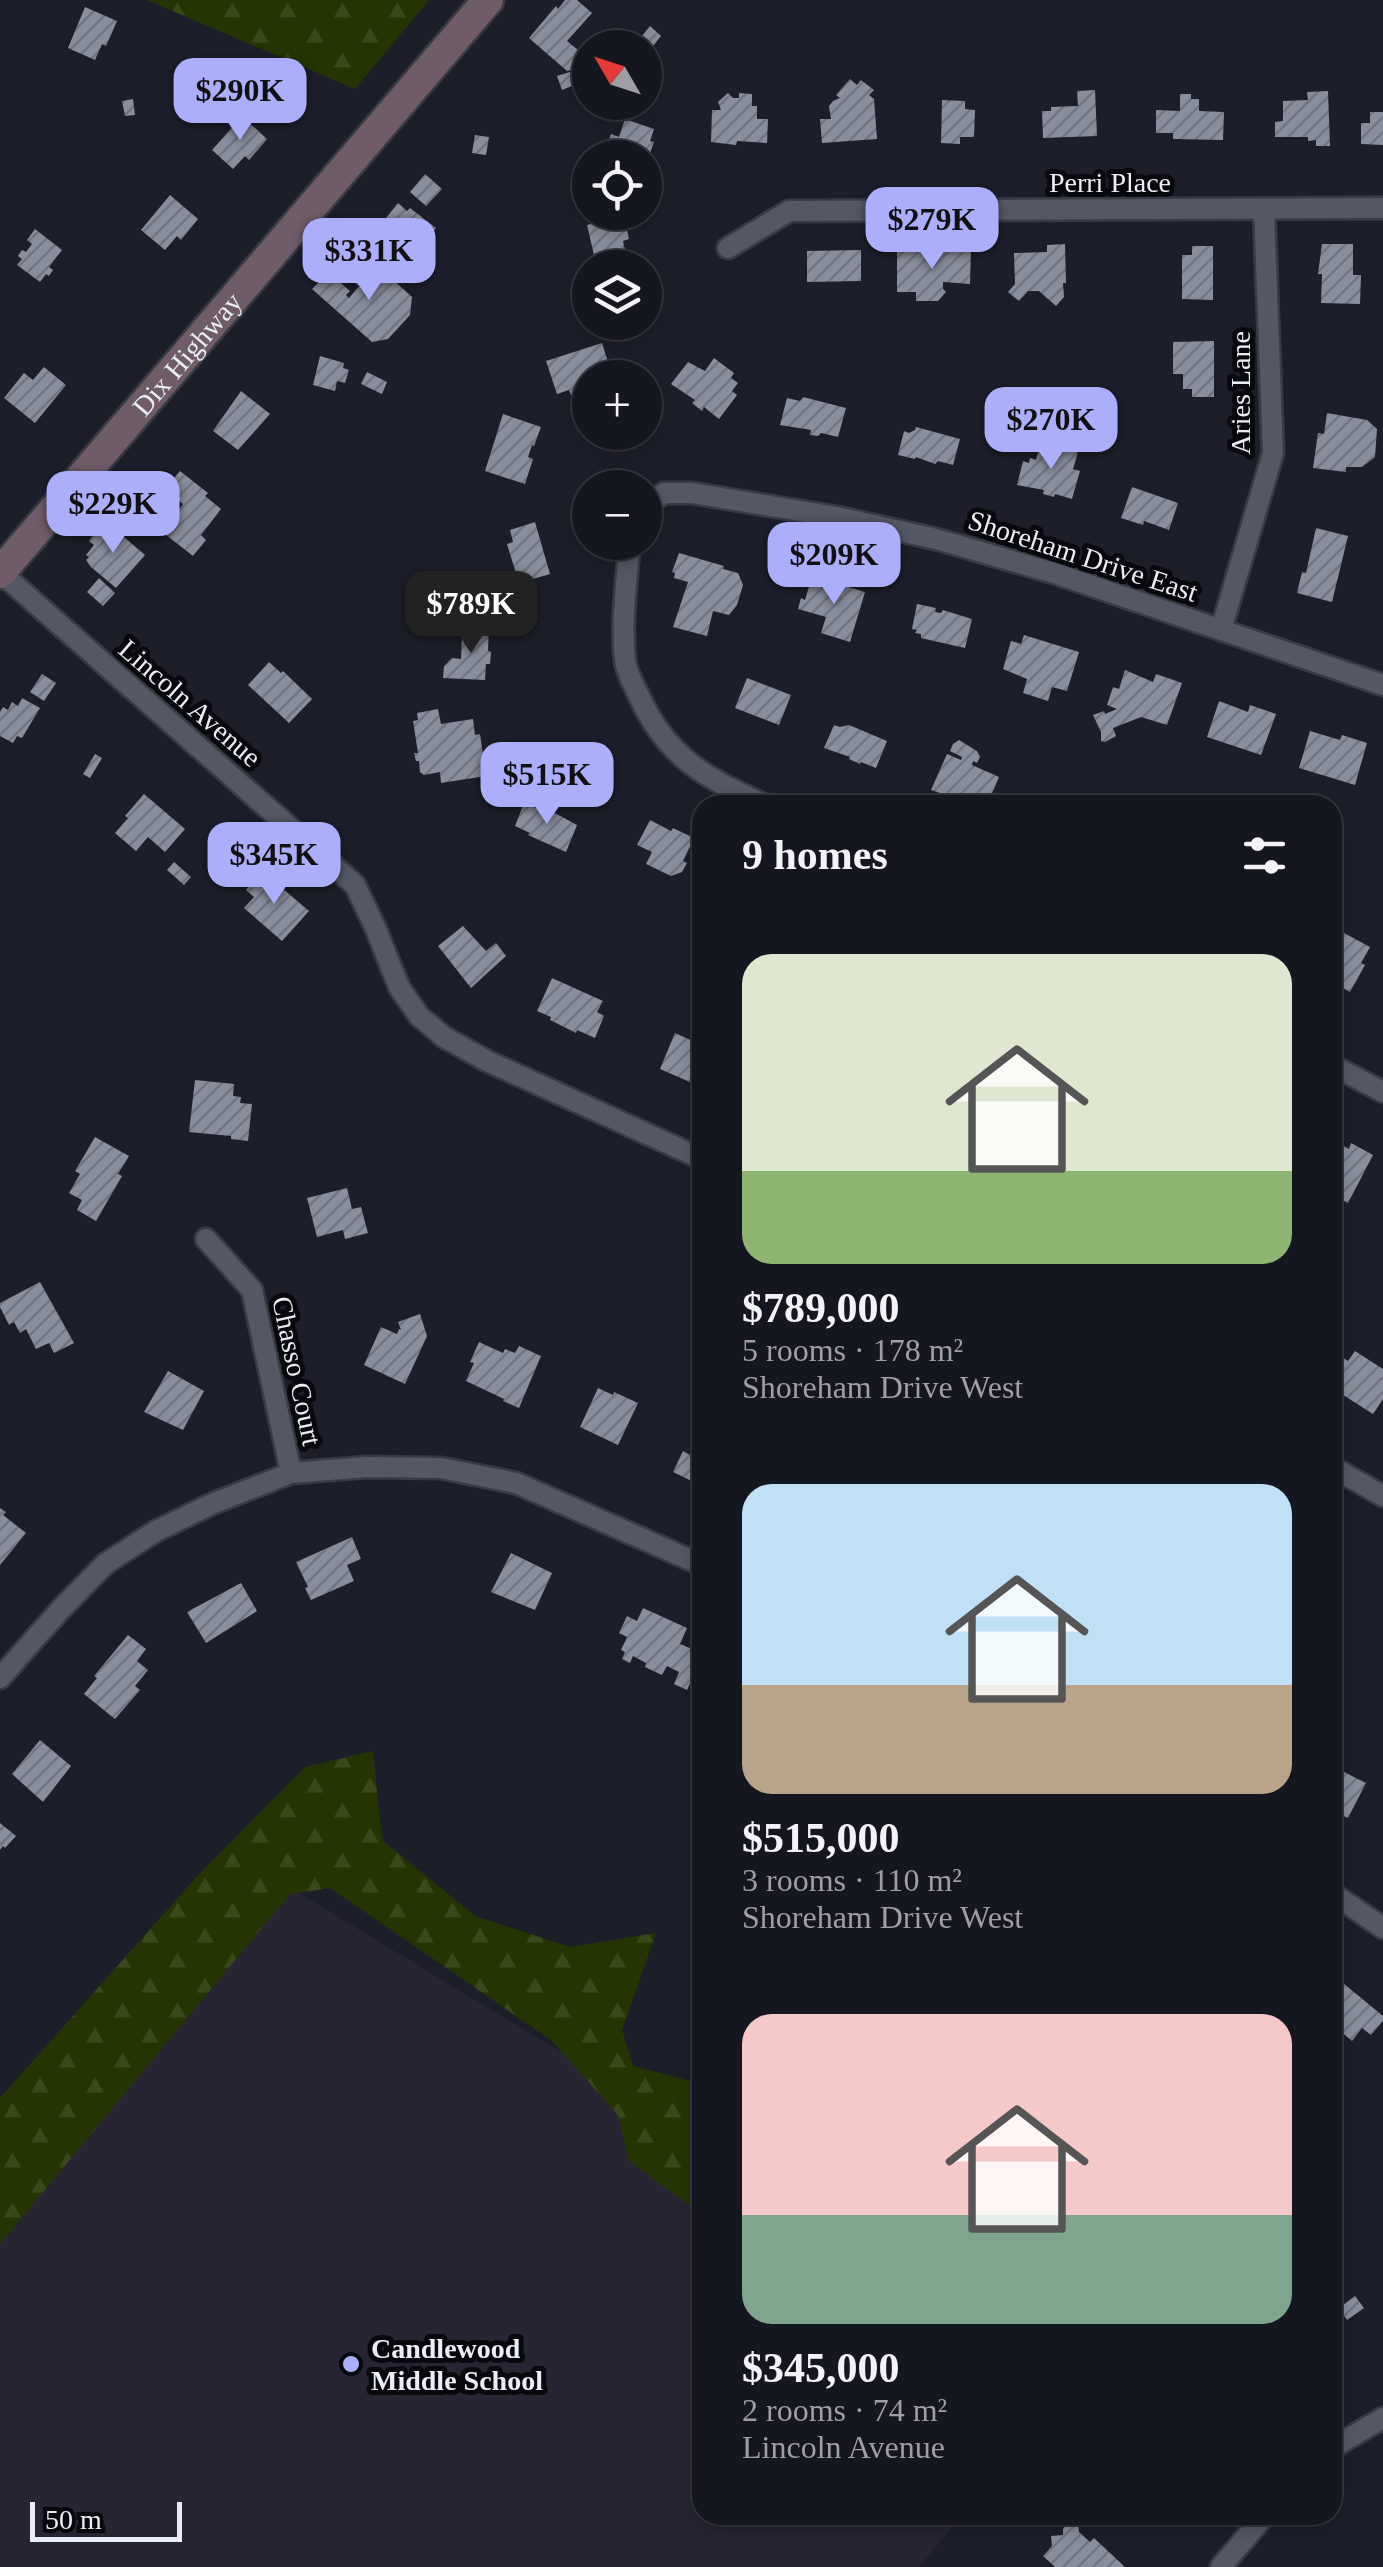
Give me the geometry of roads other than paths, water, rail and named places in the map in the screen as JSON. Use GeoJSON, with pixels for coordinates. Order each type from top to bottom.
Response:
{"type":"FeatureCollection","features":[{"type":"Feature","properties":{"kind":"street","name":"Dix Highway"},"geometry":{"type":"LineString","coordinates":[[0,572],[488,0]]}},
{"type":"Feature","properties":{"kind":"street","name":"Perri Place"},"geometry":{"type":"LineString","coordinates":[[728,248],[789,211],[1383,208]]}},
{"type":"Feature","properties":{"kind":"street","name":"Aries Lane"},"geometry":{"type":"LineString","coordinates":[[1222,630],[1273,453],[1264,209]]}},
{"type":"Feature","properties":{"kind":"street","name":"Shoreham Drive East"},"geometry":{"type":"LineString","coordinates":[[662,494],[692,493],[936,538],[1054,573],[1383,685]]}},
{"type":"Feature","properties":{"kind":"street"},"geometry":{"type":"LineString","coordinates":[[628,560],[625,665],[646,712],[674,753],[717,783],[743,795]]}},
{"type":"Feature","properties":{"kind":"street","name":"Lincoln Avenue"},"geometry":{"type":"LineString","coordinates":[[0,572],[355,885],[399,987],[419,1016],[444,1037],[487,1061],[692,1154]]}},
{"type":"Feature","properties":{"kind":"street"},"geometry":{"type":"LineString","coordinates":[[1342,1070],[1383,1092]]}},
{"type":"Feature","properties":{"kind":"street","name":"Chasso Court"},"geometry":{"type":"LineString","coordinates":[[206,1238],[252,1290],[291,1473]]}},
{"type":"Feature","properties":{"kind":"street"},"geometry":{"type":"LineString","coordinates":[[0,1678],[106,1564],[214,1502],[291,1473],[367,1467],[441,1468],[516,1483],[692,1560]]}},
{"type":"Feature","properties":{"kind":"street"},"geometry":{"type":"LineString","coordinates":[[1342,1473],[1383,1496]]}},
{"type":"Feature","properties":{"kind":"street"},"geometry":{"type":"LineString","coordinates":[[1342,1900],[1383,1928]]}},
{"type":"Feature","properties":{"kind":"street"},"geometry":{"type":"LineString","coordinates":[[1342,2442],[1383,2418]]}},
{"type":"Feature","properties":{"kind":"street"},"geometry":{"type":"LineString","coordinates":[[1221,2567],[1256,2525]]}},
{"type":"Feature","properties":{"kind":"place","name":"Candlewood Middle School"},"geometry":{"type":"Point","coordinates":[351,2364]}}]}
